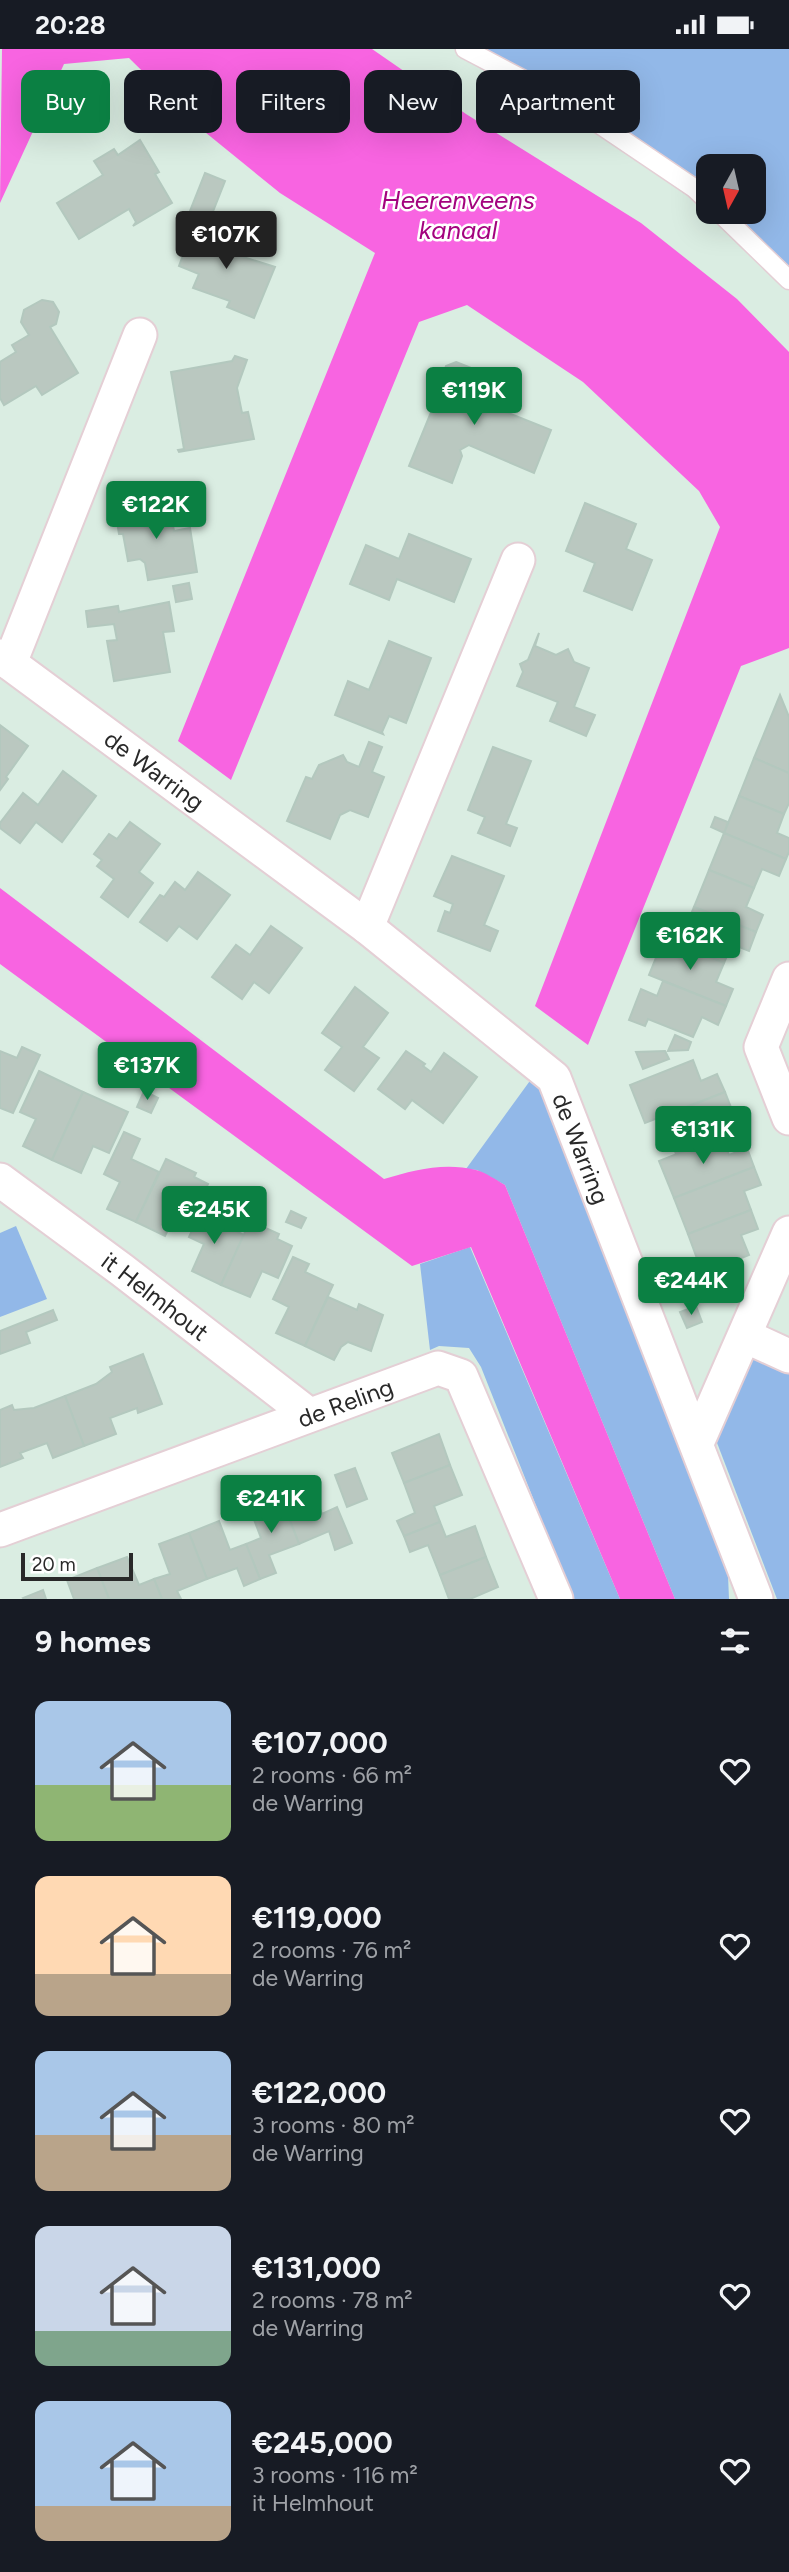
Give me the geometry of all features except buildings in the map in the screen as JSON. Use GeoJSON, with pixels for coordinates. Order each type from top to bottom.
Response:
{"type":"FeatureCollection","features":[{"type":"Feature","properties":{"kind":"street","name":"de Warring"},"geometry":{"type":"LineString","coordinates":[[140,335],[5,660],[367,927],[554,1078],[756,1599]]}},
{"type":"Feature","properties":{"kind":"street"},"geometry":{"type":"LineString","coordinates":[[367,927],[518,560]]}},
{"type":"Feature","properties":{"kind":"street"},"geometry":{"type":"LineString","coordinates":[[789,979],[761,1047],[789,1118]]}},
{"type":"Feature","properties":{"kind":"street","name":"it Helmhout"},"geometry":{"type":"LineString","coordinates":[[0,1180],[122,1270],[308,1414]]}},
{"type":"Feature","properties":{"kind":"street"},"geometry":{"type":"LineString","coordinates":[[697,1443],[789,1233]]}},
{"type":"Feature","properties":{"kind":"street"},"geometry":{"type":"LineString","coordinates":[[745,1336],[789,1356]]}},
{"type":"Feature","properties":{"kind":"street","name":"de Reling"},"geometry":{"type":"LineString","coordinates":[[0,1530],[438,1368],[461,1376],[556,1599]]}},
{"type":"Feature","properties":{"kind":"lane"},"geometry":{"type":"LineString","coordinates":[[466,49],[568,103],[696,190]]}},
{"type":"Feature","properties":{"kind":"lane"},"geometry":{"type":"LineString","coordinates":[[731,224],[789,280]]}},
{"type":"Feature","properties":{"kind":"shaded area"},"geometry":{"type":"Polygon","coordinates":[[[465,49],[789,49],[789,269],[735,224],[766,224],[766,154],[696,154],[696,195],[604,133],[640,133],[640,70],[500,70],[465,49]]]}},
{"type":"Feature","properties":{"kind":"shaded area"},"geometry":{"type":"Polygon","coordinates":[[[532,1078],[541,1085],[728,1575],[729,1599],[675,1599],[505,1185],[477,1170],[466,1169],[532,1078]]]}},
{"type":"Feature","properties":{"kind":"shaded area"},"geometry":{"type":"Polygon","coordinates":[[[16,1226],[47,1299],[0,1317],[0,1233],[16,1226]]]}},
{"type":"Feature","properties":{"kind":"shaded area"},"geometry":{"type":"Polygon","coordinates":[[[470,1247],[620,1599],[573,1599],[481,1367],[469,1348],[439,1346],[430,1350],[420,1264],[470,1247]]]}},
{"type":"Feature","properties":{"kind":"shaded area"},"geometry":{"type":"Polygon","coordinates":[[[753,1354],[789,1370],[789,1599],[777,1599],[714,1435],[753,1354]]]}},
{"type":"Feature","properties":{"kind":"water","name":"Heerenveens kanaal"},"geometry":{"type":"Polygon","coordinates":[[[2,49],[372,49],[402,70],[364,70],[364,133],[462,133],[462,111],[476,120],[476,133],[497,133],[641,223],[737,299],[789,352],[789,648],[741,666],[588,1045],[535,1006],[720,527],[699,491],[583,382],[467,305],[419,322],[231,780],[178,741],[375,253],[280,193],[206,133],[222,133],[222,70],[141,70],[129,58],[64,64],[61,70],[21,70],[21,133],[32,133],[0,203],[2,49]]]}},
{"type":"Feature","properties":{"kind":"water"},"geometry":{"type":"Polygon","coordinates":[[[0,888],[384,1179],[418,1170],[452,1167],[479,1171],[505,1185],[675,1599],[620,1599],[471,1247],[412,1266],[0,964],[0,888]]]}}]}
